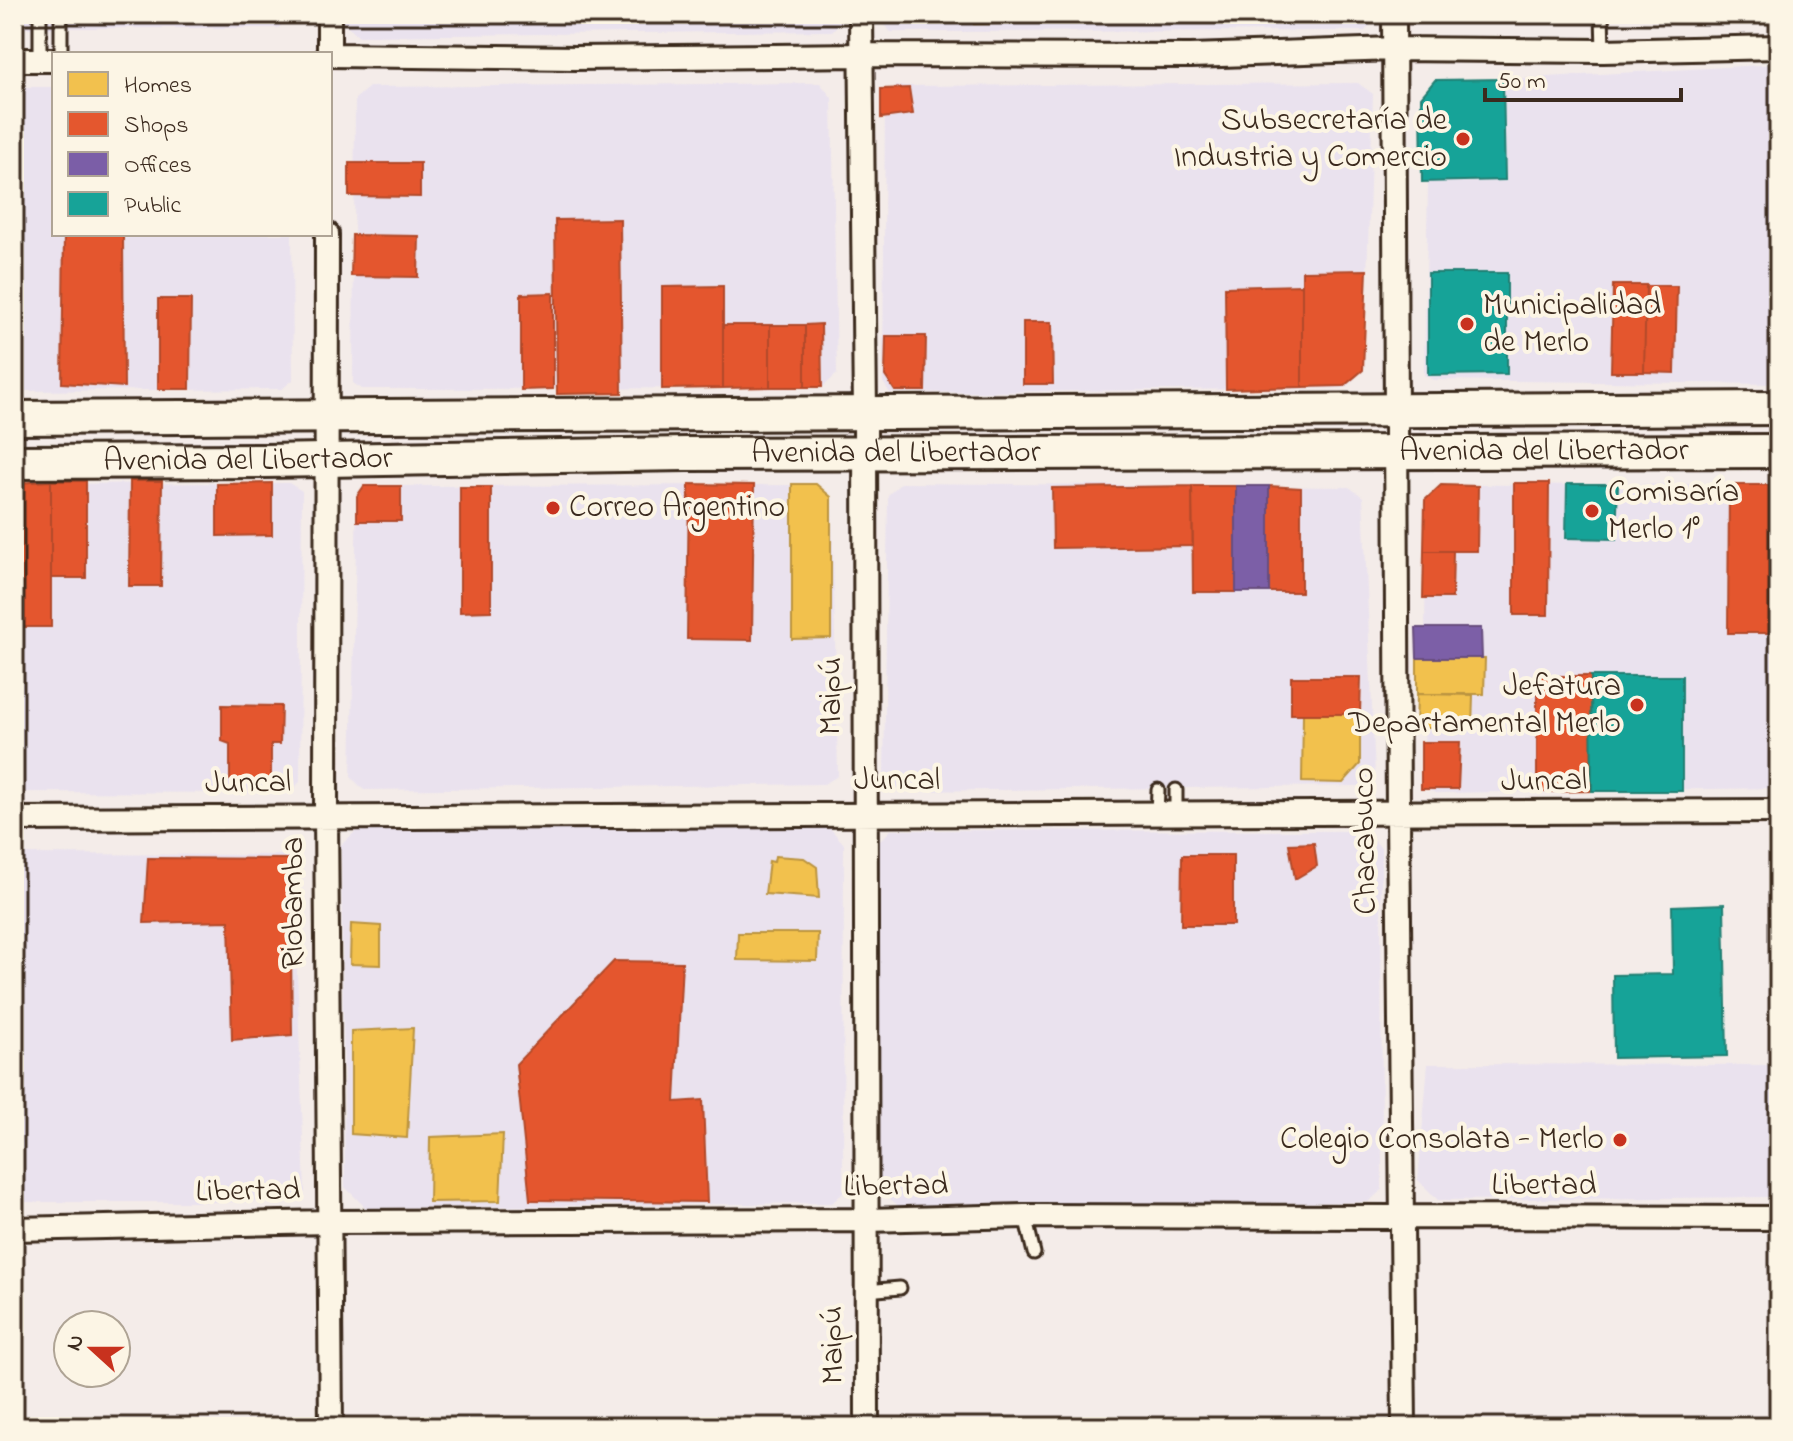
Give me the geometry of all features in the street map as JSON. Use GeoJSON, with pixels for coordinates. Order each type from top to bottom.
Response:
{"type":"FeatureCollection","features":[{"type":"Feature","properties":{"kind":"main road","name":"Avenida del Libertador"},"geometry":{"type":"LineString","coordinates":[[14,418],[1779,408]]}},
{"type":"Feature","properties":{"kind":"main road","name":"Avenida del Libertador"},"geometry":{"type":"LineString","coordinates":[[14,462],[686,454],[1779,451]]}},
{"type":"Feature","properties":{"kind":"street"},"geometry":{"type":"LineString","coordinates":[[329,14],[329,52]]}},
{"type":"Feature","properties":{"kind":"street","name":"Maipú"},"geometry":{"type":"LineString","coordinates":[[861,14],[867,1427]]}},
{"type":"Feature","properties":{"kind":"street","name":"Chacabuco"},"geometry":{"type":"LineString","coordinates":[[1394,14],[1404,1427]]}},
{"type":"Feature","properties":{"kind":"street"},"geometry":{"type":"LineString","coordinates":[[332,54],[575,58],[1191,56],[1394,49],[1603,51],[1779,47]]}},
{"type":"Feature","properties":{"kind":"street"},"geometry":{"type":"LineString","coordinates":[[14,60],[52,58]]}},
{"type":"Feature","properties":{"kind":"street","name":"Riobamba"},"geometry":{"type":"LineString","coordinates":[[327,236],[326,815],[331,1427]]}},
{"type":"Feature","properties":{"kind":"street","name":"Juncal"},"geometry":{"type":"LineString","coordinates":[[14,819],[864,813],[1398,816],[1779,811]]}},
{"type":"Feature","properties":{"kind":"street","name":"Libertad"},"geometry":{"type":"LineString","coordinates":[[14,1229],[329,1222],[866,1220],[1025,1216],[1779,1218]]}},
{"type":"Feature","properties":{"kind":"lane"},"geometry":{"type":"LineString","coordinates":[[40,14],[52,58]]}},
{"type":"Feature","properties":{"kind":"lane"},"geometry":{"type":"LineString","coordinates":[[53,52],[61,14]]}},
{"type":"Feature","properties":{"kind":"lane"},"geometry":{"type":"LineString","coordinates":[[1602,14],[1603,51]]}},
{"type":"Feature","properties":{"kind":"lane"},"geometry":{"type":"LineString","coordinates":[[1158,790],[1167,814]]}},
{"type":"Feature","properties":{"kind":"lane"},"geometry":{"type":"LineString","coordinates":[[1167,814],[1176,790]]}},
{"type":"Feature","properties":{"kind":"lane"},"geometry":{"type":"LineString","coordinates":[[1025,1216],[1034,1253]]}},
{"type":"Feature","properties":{"kind":"lane"},"geometry":{"type":"LineString","coordinates":[[866,1291],[900,1288]]}},
{"type":"Feature","properties":{"kind":"shaded area"},"geometry":{"type":"Polygon","coordinates":[[[14,14],[296,14],[278,28],[14,28],[14,14]]]}},
{"type":"Feature","properties":{"kind":"shaded area"},"geometry":{"type":"Polygon","coordinates":[[[343,14],[847,15],[832,31],[359,36],[343,22],[343,14]]]}},
{"type":"Feature","properties":{"kind":"shaded area"},"geometry":{"type":"Polygon","coordinates":[[[876,14],[1379,14],[1365,31],[891,32],[876,14]]]}},
{"type":"Feature","properties":{"kind":"shaded area"},"geometry":{"type":"Polygon","coordinates":[[[1779,64],[1779,384],[1433,380],[1424,375],[1430,93],[1441,83],[1779,64]]]}},
{"type":"Feature","properties":{"kind":"shaded area"},"geometry":{"type":"Polygon","coordinates":[[[820,83],[832,98],[837,374],[822,388],[362,389],[353,383],[355,99],[369,87],[820,83]]]}},
{"type":"Feature","properties":{"kind":"shaded area"},"geometry":{"type":"Polygon","coordinates":[[[1358,83],[1373,94],[1364,370],[1345,388],[890,393],[883,382],[885,99],[895,86],[1358,83]]]}},
{"type":"Feature","properties":{"kind":"shaded area"},"geometry":{"type":"Polygon","coordinates":[[[14,87],[52,87],[52,236],[292,236],[293,380],[282,389],[14,391],[14,87]]]}},
{"type":"Feature","properties":{"kind":"shaded area"},"geometry":{"type":"Polygon","coordinates":[[[289,483],[302,491],[300,782],[289,793],[14,792],[14,484],[289,483]]]}},
{"type":"Feature","properties":{"kind":"shaded area"},"geometry":{"type":"Polygon","coordinates":[[[901,483],[1349,487],[1363,497],[1375,776],[1364,786],[900,791],[884,778],[888,495],[901,483]]]}},
{"type":"Feature","properties":{"kind":"shaded area"},"geometry":{"type":"Polygon","coordinates":[[[1779,484],[1779,788],[1436,793],[1424,788],[1426,502],[1441,485],[1779,484]]]}},
{"type":"Feature","properties":{"kind":"shaded area"},"geometry":{"type":"Polygon","coordinates":[[[819,485],[832,497],[838,776],[824,784],[364,790],[351,777],[357,496],[366,486],[819,485]]]}},
{"type":"Feature","properties":{"kind":"shaded area"},"geometry":{"type":"Polygon","coordinates":[[[829,827],[844,844],[843,1193],[832,1203],[366,1208],[345,1187],[341,845],[356,831],[829,827]]]}},
{"type":"Feature","properties":{"kind":"shaded area"},"geometry":{"type":"Polygon","coordinates":[[[891,830],[1366,831],[1381,848],[1382,1190],[1368,1202],[899,1206],[876,1188],[875,846],[891,830]]]}},
{"type":"Feature","properties":{"kind":"shaded area"},"geometry":{"type":"Polygon","coordinates":[[[14,854],[288,855],[293,861],[305,1192],[290,1202],[14,1202],[14,854]]]}},
{"type":"Feature","properties":{"kind":"shaded area"},"geometry":{"type":"Polygon","coordinates":[[[1428,1064],[1776,1065],[1776,1197],[1438,1200],[1418,1180],[1428,1064]]]}},
{"type":"Feature","properties":{"kind":"building: Homes"},"geometry":{"type":"Polygon","coordinates":[[[695,14],[730,14],[730,21],[695,23],[695,14]]]}},
{"type":"Feature","properties":{"kind":"building: Homes"},"geometry":{"type":"Polygon","coordinates":[[[974,14],[1010,14],[1010,23],[974,24],[974,14]]]}},
{"type":"Feature","properties":{"kind":"building: Homes"},"geometry":{"type":"Polygon","coordinates":[[[792,484],[816,484],[831,497],[831,638],[792,639],[792,484]]]}},
{"type":"Feature","properties":{"kind":"building: Homes"},"geometry":{"type":"Polygon","coordinates":[[[1417,658],[1485,658],[1484,694],[1417,694],[1417,658]]]}},
{"type":"Feature","properties":{"kind":"building: Homes"},"geometry":{"type":"Polygon","coordinates":[[[1417,694],[1473,695],[1472,728],[1416,728],[1417,694]]]}},
{"type":"Feature","properties":{"kind":"building: Homes"},"geometry":{"type":"Polygon","coordinates":[[[1303,714],[1360,714],[1360,764],[1343,783],[1302,782],[1303,714]]]}},
{"type":"Feature","properties":{"kind":"building: Homes"},"geometry":{"type":"Polygon","coordinates":[[[775,856],[804,858],[817,867],[819,898],[765,894],[769,861],[774,862],[775,856]]]}},
{"type":"Feature","properties":{"kind":"building: Homes"},"geometry":{"type":"Polygon","coordinates":[[[351,924],[381,926],[381,965],[350,964],[351,924]]]}},
{"type":"Feature","properties":{"kind":"building: Homes"},"geometry":{"type":"Polygon","coordinates":[[[738,933],[818,933],[817,961],[737,960],[738,933]]]}},
{"type":"Feature","properties":{"kind":"building: Homes"},"geometry":{"type":"Polygon","coordinates":[[[413,1028],[407,1138],[351,1134],[351,1031],[413,1028]]]}},
{"type":"Feature","properties":{"kind":"building: Homes"},"geometry":{"type":"Polygon","coordinates":[[[24,1083],[14,1168],[14,1084],[24,1083]]]}},
{"type":"Feature","properties":{"kind":"building: Homes"},"geometry":{"type":"Polygon","coordinates":[[[503,1134],[500,1201],[429,1202],[430,1137],[503,1134]]]}},
{"type":"Feature","properties":{"kind":"building: Shops"},"geometry":{"type":"Polygon","coordinates":[[[909,88],[913,114],[881,118],[881,89],[909,88]]]}},
{"type":"Feature","properties":{"kind":"building: Shops"},"geometry":{"type":"Polygon","coordinates":[[[349,163],[420,163],[420,197],[349,196],[349,163]]]}},
{"type":"Feature","properties":{"kind":"building: Shops"},"geometry":{"type":"Polygon","coordinates":[[[620,219],[622,393],[557,394],[555,220],[620,219]]]}},
{"type":"Feature","properties":{"kind":"building: Shops"},"geometry":{"type":"Polygon","coordinates":[[[352,235],[419,236],[418,277],[351,276],[352,235]]]}},
{"type":"Feature","properties":{"kind":"building: Shops"},"geometry":{"type":"Polygon","coordinates":[[[64,236],[123,236],[124,387],[62,383],[64,236]]]}},
{"type":"Feature","properties":{"kind":"building: Shops"},"geometry":{"type":"Polygon","coordinates":[[[1367,270],[1363,370],[1344,386],[1302,387],[1302,271],[1367,270]]]}},
{"type":"Feature","properties":{"kind":"building: Shops"},"geometry":{"type":"Polygon","coordinates":[[[1302,285],[1302,387],[1226,389],[1225,287],[1302,285]]]}},
{"type":"Feature","properties":{"kind":"building: Shops"},"geometry":{"type":"Polygon","coordinates":[[[1613,285],[1646,285],[1644,372],[1611,372],[1613,285]]]}},
{"type":"Feature","properties":{"kind":"building: Shops"},"geometry":{"type":"Polygon","coordinates":[[[1646,285],[1677,286],[1675,373],[1644,372],[1646,285]]]}},
{"type":"Feature","properties":{"kind":"building: Shops"},"geometry":{"type":"Polygon","coordinates":[[[723,286],[723,388],[662,389],[662,287],[723,286]]]}},
{"type":"Feature","properties":{"kind":"building: Shops"},"geometry":{"type":"Polygon","coordinates":[[[553,293],[553,389],[521,390],[521,294],[553,293]]]}},
{"type":"Feature","properties":{"kind":"building: Shops"},"geometry":{"type":"Polygon","coordinates":[[[158,299],[191,299],[190,389],[158,389],[158,299]]]}},
{"type":"Feature","properties":{"kind":"building: Shops"},"geometry":{"type":"Polygon","coordinates":[[[1023,322],[1052,322],[1053,384],[1023,384],[1023,322]]]}},
{"type":"Feature","properties":{"kind":"building: Shops"},"geometry":{"type":"Polygon","coordinates":[[[821,324],[822,387],[805,387],[805,325],[821,324]]]}},
{"type":"Feature","properties":{"kind":"building: Shops"},"geometry":{"type":"Polygon","coordinates":[[[723,325],[770,325],[770,387],[723,388],[723,325]]]}},
{"type":"Feature","properties":{"kind":"building: Shops"},"geometry":{"type":"Polygon","coordinates":[[[770,325],[805,325],[805,387],[770,387],[770,325]]]}},
{"type":"Feature","properties":{"kind":"building: Shops"},"geometry":{"type":"Polygon","coordinates":[[[886,336],[926,336],[925,391],[895,391],[885,376],[886,336]]]}},
{"type":"Feature","properties":{"kind":"building: Shops"},"geometry":{"type":"Polygon","coordinates":[[[51,481],[86,481],[86,578],[51,578],[51,481]]]}},
{"type":"Feature","properties":{"kind":"building: Shops"},"geometry":{"type":"Polygon","coordinates":[[[51,481],[51,627],[14,627],[14,483],[51,481]]]}},
{"type":"Feature","properties":{"kind":"building: Shops"},"geometry":{"type":"Polygon","coordinates":[[[130,481],[162,481],[161,586],[129,586],[130,481]]]}},
{"type":"Feature","properties":{"kind":"building: Shops"},"geometry":{"type":"Polygon","coordinates":[[[272,483],[272,535],[217,536],[217,484],[272,483]]]}},
{"type":"Feature","properties":{"kind":"building: Shops"},"geometry":{"type":"Polygon","coordinates":[[[1514,483],[1549,483],[1548,615],[1514,615],[1514,483]]]}},
{"type":"Feature","properties":{"kind":"building: Shops"},"geometry":{"type":"Polygon","coordinates":[[[689,484],[754,485],[752,640],[687,639],[689,484]]]}},
{"type":"Feature","properties":{"kind":"building: Shops"},"geometry":{"type":"Polygon","coordinates":[[[1441,485],[1478,486],[1477,551],[1424,551],[1425,500],[1441,485]]]}},
{"type":"Feature","properties":{"kind":"building: Shops"},"geometry":{"type":"Polygon","coordinates":[[[1729,485],[1779,485],[1779,633],[1728,633],[1729,485]]]}},
{"type":"Feature","properties":{"kind":"building: Shops"},"geometry":{"type":"Polygon","coordinates":[[[364,486],[401,486],[401,521],[357,521],[357,496],[364,486]]]}},
{"type":"Feature","properties":{"kind":"building: Shops"},"geometry":{"type":"Polygon","coordinates":[[[1192,486],[1236,486],[1236,592],[1193,592],[1192,486]]]}},
{"type":"Feature","properties":{"kind":"building: Shops"},"geometry":{"type":"Polygon","coordinates":[[[1192,486],[1193,546],[1053,548],[1052,488],[1192,486]]]}},
{"type":"Feature","properties":{"kind":"building: Shops"},"geometry":{"type":"Polygon","coordinates":[[[1269,486],[1301,488],[1301,592],[1269,592],[1269,486]]]}},
{"type":"Feature","properties":{"kind":"building: Shops"},"geometry":{"type":"Polygon","coordinates":[[[460,487],[491,487],[491,611],[460,612],[460,487]]]}},
{"type":"Feature","properties":{"kind":"building: Shops"},"geometry":{"type":"Polygon","coordinates":[[[1424,551],[1453,551],[1452,598],[1423,598],[1424,551]]]}},
{"type":"Feature","properties":{"kind":"building: Shops"},"geometry":{"type":"Polygon","coordinates":[[[1537,676],[1591,676],[1592,791],[1537,792],[1537,676]]]}},
{"type":"Feature","properties":{"kind":"building: Shops"},"geometry":{"type":"Polygon","coordinates":[[[1291,677],[1361,677],[1360,714],[1291,714],[1291,677]]]}},
{"type":"Feature","properties":{"kind":"building: Shops"},"geometry":{"type":"Polygon","coordinates":[[[222,705],[281,706],[280,744],[271,744],[271,780],[230,780],[230,744],[222,741],[222,705]]]}},
{"type":"Feature","properties":{"kind":"building: Shops"},"geometry":{"type":"Polygon","coordinates":[[[1421,742],[1460,742],[1458,789],[1421,789],[1421,742]]]}},
{"type":"Feature","properties":{"kind":"building: Shops"},"geometry":{"type":"Polygon","coordinates":[[[1314,843],[1317,866],[1295,879],[1289,844],[1314,843]]]}},
{"type":"Feature","properties":{"kind":"building: Shops"},"geometry":{"type":"Polygon","coordinates":[[[1182,855],[1233,855],[1233,925],[1181,925],[1182,855]]]}},
{"type":"Feature","properties":{"kind":"building: Shops"},"geometry":{"type":"Polygon","coordinates":[[[148,858],[290,859],[292,1035],[232,1040],[229,921],[144,923],[148,858]]]}},
{"type":"Feature","properties":{"kind":"building: Shops"},"geometry":{"type":"Polygon","coordinates":[[[614,961],[682,962],[675,1102],[703,1100],[707,1202],[530,1200],[516,1064],[614,961]]]}},
{"type":"Feature","properties":{"kind":"building: Offices"},"geometry":{"type":"Polygon","coordinates":[[[1236,486],[1269,486],[1269,592],[1236,592],[1236,486]]]}},
{"type":"Feature","properties":{"kind":"building: Offices"},"geometry":{"type":"Polygon","coordinates":[[[1416,628],[1481,628],[1482,658],[1417,658],[1416,628]]]}},
{"type":"Feature","properties":{"kind":"building: Public","name":"Subsecretaría de Industria y Comercio"},"geometry":{"type":"Polygon","coordinates":[[[1503,79],[1505,180],[1422,182],[1421,97],[1435,80],[1503,79]]]}},
{"type":"Feature","properties":{"kind":"building: Public","name":"Municipalidad de Merlo"},"geometry":{"type":"Polygon","coordinates":[[[1428,273],[1507,273],[1507,374],[1428,375],[1428,273]]]}},
{"type":"Feature","properties":{"kind":"building: Public","name":"Comisaría Merlo 1°"},"geometry":{"type":"Polygon","coordinates":[[[1567,484],[1618,484],[1616,539],[1566,538],[1567,484]]]}},
{"type":"Feature","properties":{"kind":"building: Public","name":"Jefatura Departamental Merlo"},"geometry":{"type":"Polygon","coordinates":[[[1591,676],[1682,676],[1682,791],[1592,791],[1591,676]]]}},
{"type":"Feature","properties":{"kind":"building: Public"},"geometry":{"type":"Polygon","coordinates":[[[1724,904],[1727,1056],[1614,1058],[1613,975],[1673,974],[1672,906],[1724,904]]]}},
{"type":"Feature","properties":{"kind":"place","name":"Subsecretaría de Industria y Comercio"},"geometry":{"type":"Point","coordinates":[1463,139]}},
{"type":"Feature","properties":{"kind":"place","name":"Municipalidad de Merlo"},"geometry":{"type":"Point","coordinates":[1467,324]}},
{"type":"Feature","properties":{"kind":"place","name":"Correo Argentino"},"geometry":{"type":"Point","coordinates":[553,508]}},
{"type":"Feature","properties":{"kind":"place","name":"Comisaría Merlo 1°"},"geometry":{"type":"Point","coordinates":[1592,511]}},
{"type":"Feature","properties":{"kind":"place","name":"Jefatura Departamental Merlo"},"geometry":{"type":"Point","coordinates":[1637,705]}},
{"type":"Feature","properties":{"kind":"place","name":"Colegio Consolata - Merlo"},"geometry":{"type":"Point","coordinates":[1620,1140]}}]}
